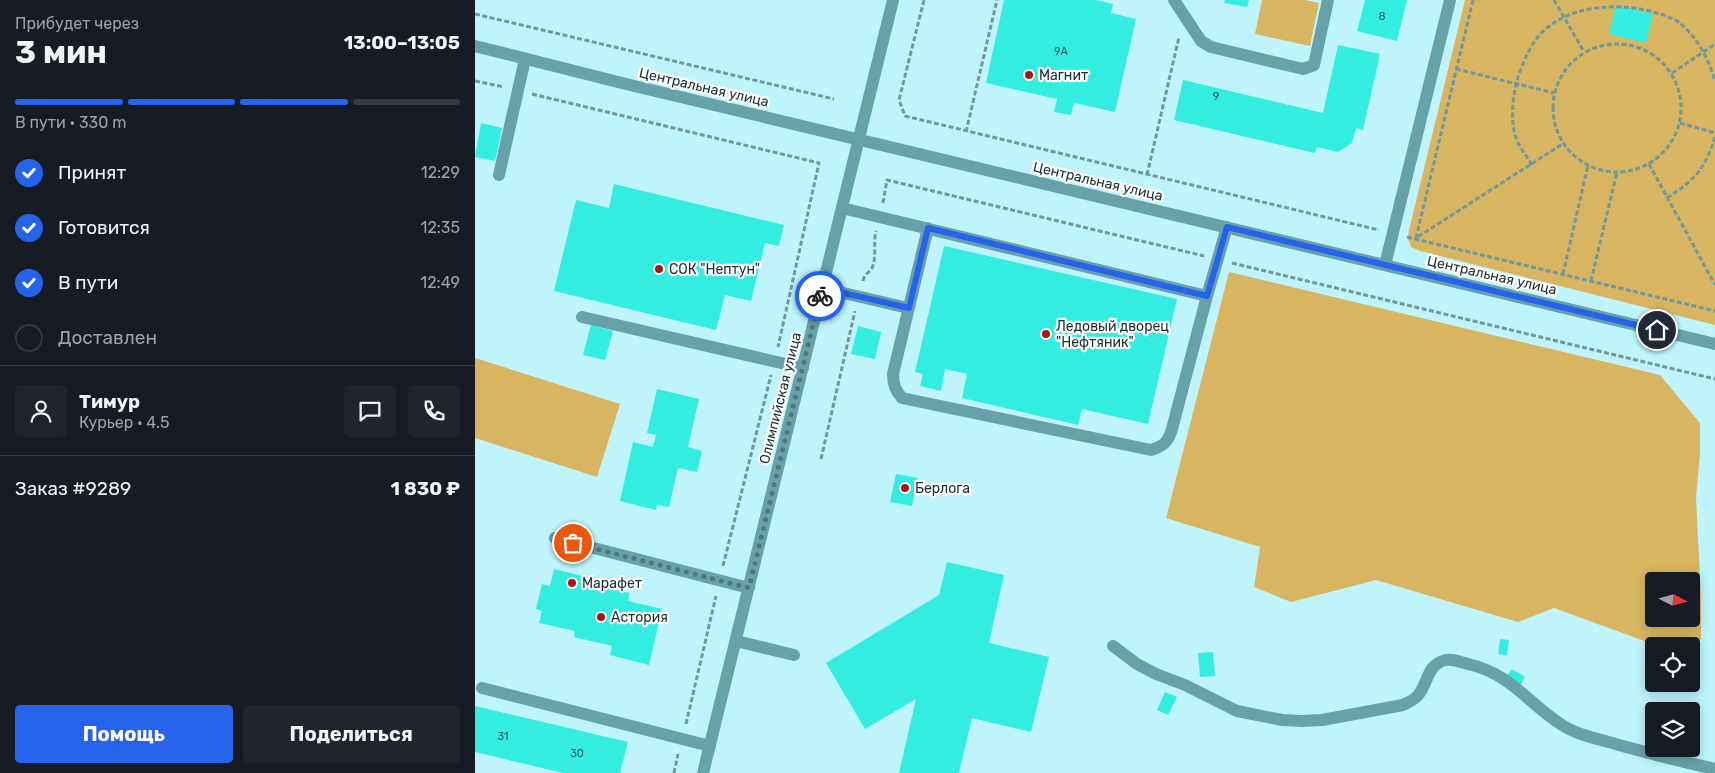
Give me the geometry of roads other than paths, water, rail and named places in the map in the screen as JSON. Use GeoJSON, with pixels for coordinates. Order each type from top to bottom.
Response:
{"type":"FeatureCollection","features":[{"type":"Feature","properties":{"kind":"street","name":"Олимпийская улица"},"geometry":{"type":"LineString","coordinates":[[703,773],[893,0]]}},
{"type":"Feature","properties":{"kind":"street"},"geometry":{"type":"LineString","coordinates":[[1174,0],[1201,41],[1211,47],[1303,69],[1314,66],[1329,0]]}},
{"type":"Feature","properties":{"kind":"street"},"geometry":{"type":"LineString","coordinates":[[1385,265],[1450,0]]}},
{"type":"Feature","properties":{"kind":"street","name":"Центральная улица"},"geometry":{"type":"LineString","coordinates":[[475,46],[1715,344]]}},
{"type":"Feature","properties":{"kind":"street"},"geometry":{"type":"LineString","coordinates":[[499,175],[525,59]]}},
{"type":"Feature","properties":{"kind":"street"},"geometry":{"type":"LineString","coordinates":[[842,208],[1207,296]]}},
{"type":"Feature","properties":{"kind":"street"},"geometry":{"type":"LineString","coordinates":[[928,228],[893,374],[893,384],[896,392],[902,398],[1151,450],[1162,447],[1169,440],[1227,227]]}},
{"type":"Feature","properties":{"kind":"street"},"geometry":{"type":"LineString","coordinates":[[822,288],[909,308]]}},
{"type":"Feature","properties":{"kind":"street"},"geometry":{"type":"LineString","coordinates":[[582,317],[803,368]]}},
{"type":"Feature","properties":{"kind":"street"},"geometry":{"type":"LineString","coordinates":[[555,538],[749,588]]}},
{"type":"Feature","properties":{"kind":"street"},"geometry":{"type":"LineString","coordinates":[[736,641],[794,655]]}},
{"type":"Feature","properties":{"kind":"street"},"geometry":{"type":"LineString","coordinates":[[1113,646],[1137,664],[1156,674],[1185,685],[1237,711],[1282,720],[1302,721],[1321,720],[1403,705],[1414,700],[1420,693],[1433,666],[1444,660],[1453,660],[1479,666],[1496,674],[1511,683],[1563,725],[1580,734],[1678,767],[1715,768]]}},
{"type":"Feature","properties":{"kind":"street"},"geometry":{"type":"LineString","coordinates":[[482,688],[710,746]]}},
{"type":"Feature","properties":{"kind":"place","name":"Магнит"},"geometry":{"type":"Point","coordinates":[1029,75]}},
{"type":"Feature","properties":{"kind":"place","name":"СОК \"Нептун\""},"geometry":{"type":"Point","coordinates":[659,269]}},
{"type":"Feature","properties":{"kind":"place","name":"Ледовый дворец \"Нефтяник\""},"geometry":{"type":"Point","coordinates":[1046,334]}},
{"type":"Feature","properties":{"kind":"place","name":"Берлога"},"geometry":{"type":"Point","coordinates":[905,488]}},
{"type":"Feature","properties":{"kind":"place","name":"Марафет"},"geometry":{"type":"Point","coordinates":[572,583]}},
{"type":"Feature","properties":{"kind":"place","name":"Астория"},"geometry":{"type":"Point","coordinates":[601,617]}}]}
